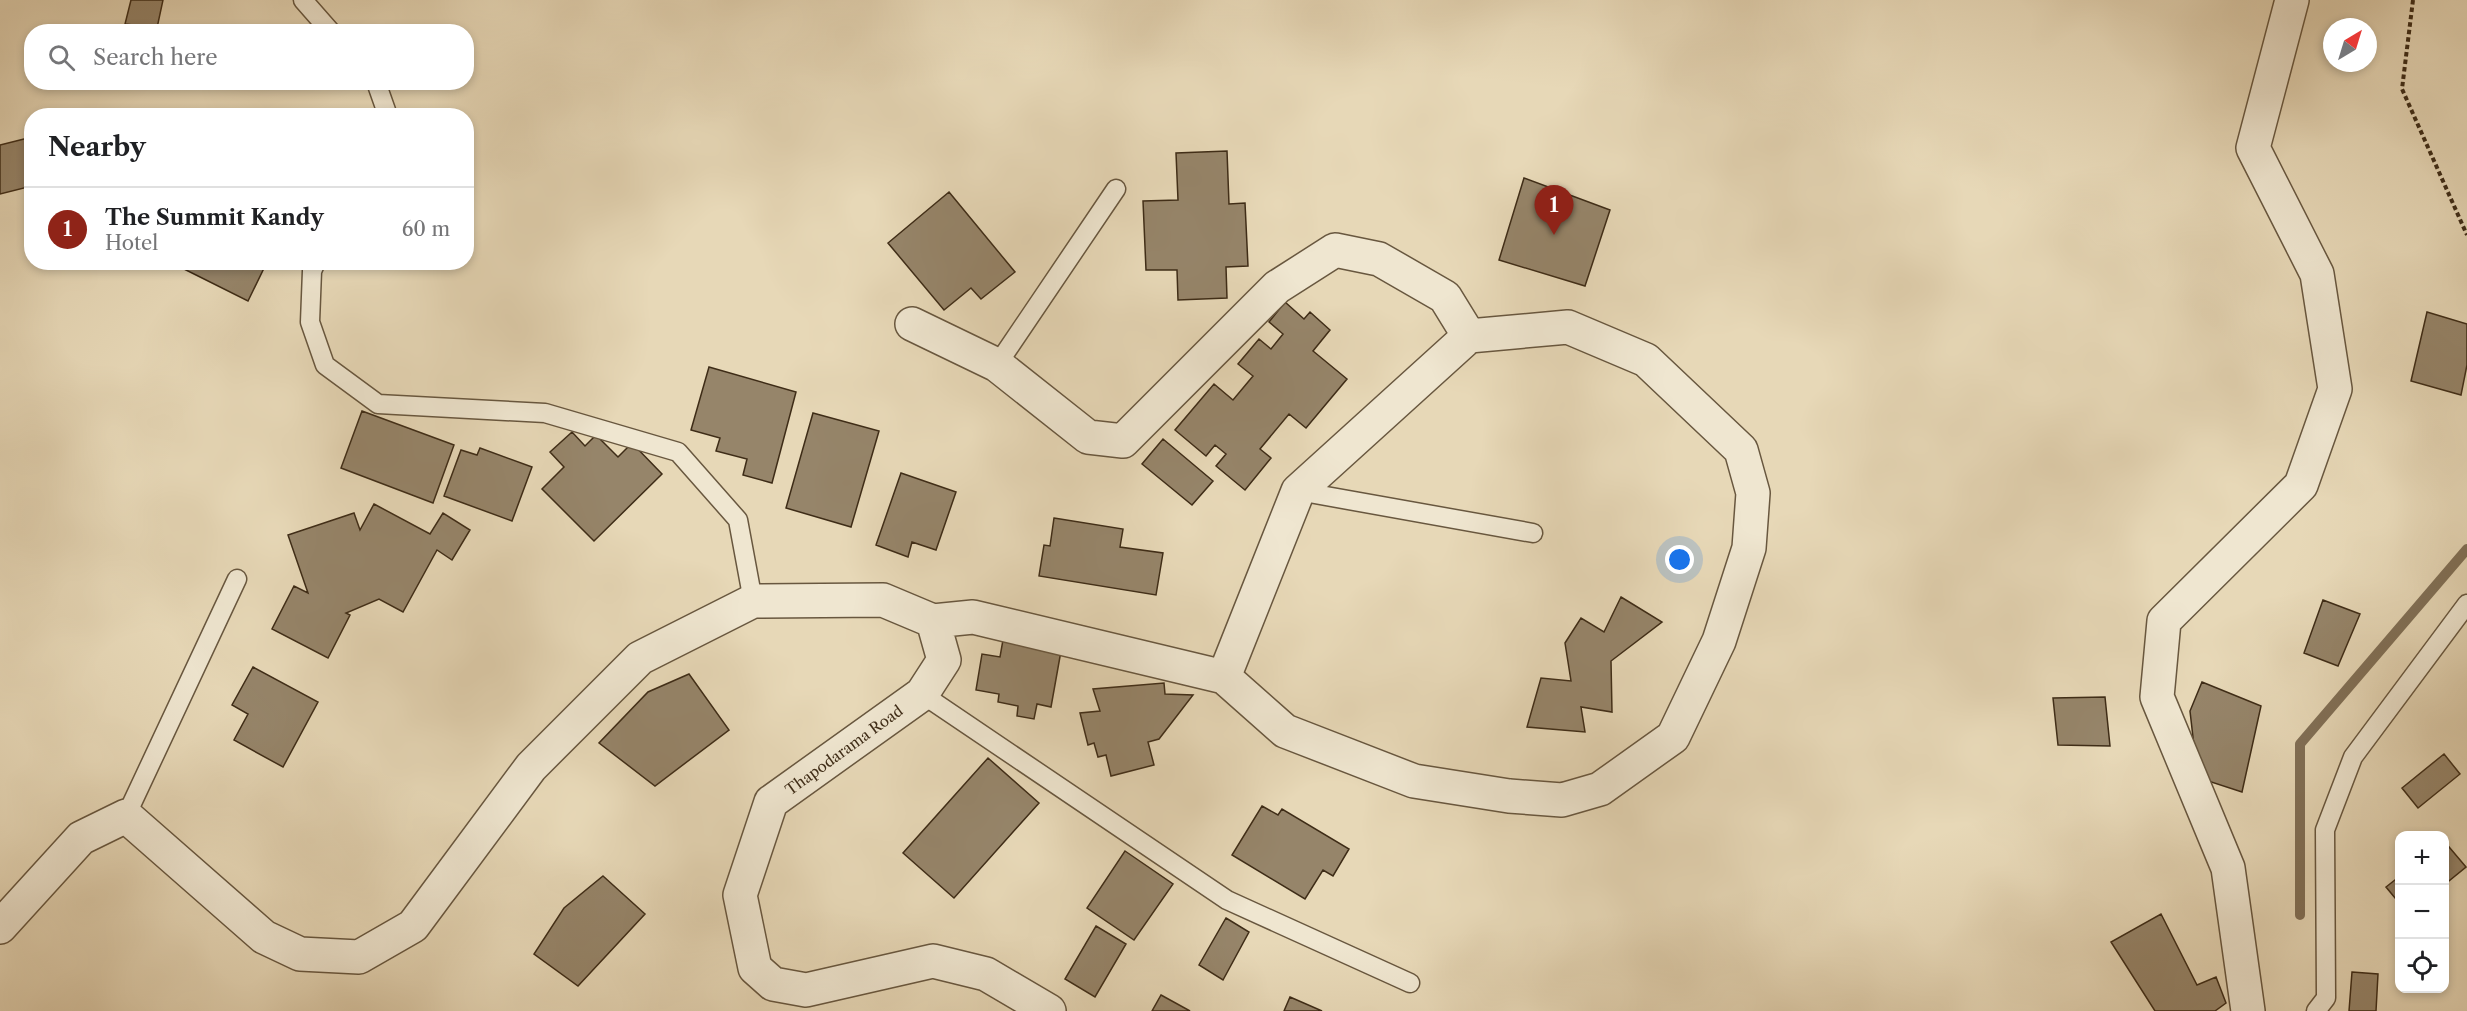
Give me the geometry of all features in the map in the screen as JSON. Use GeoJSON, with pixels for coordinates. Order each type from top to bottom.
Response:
{"type":"FeatureCollection","features":[{"type":"Feature","properties":{"kind":"street"},"geometry":{"type":"LineString","coordinates":[[2248,1011],[2229,868],[2157,697],[2164,621],[2301,485],[2335,389],[2317,274],[2253,148],[2292,0]]}},
{"type":"Feature","properties":{"kind":"street"},"geometry":{"type":"LineString","coordinates":[[912,324],[998,364],[1088,437],[1123,441],[1277,286],[1335,250],[1379,259],[1445,297],[1469,336]]}},
{"type":"Feature","properties":{"kind":"street"},"geometry":{"type":"LineString","coordinates":[[0,927],[81,838],[126,816],[264,937],[300,954],[359,957],[413,926],[531,767],[640,658],[753,602],[883,600],[933,621],[973,617],[1224,677],[1285,731],[1414,781],[1509,796],[1562,800],[1600,789],[1673,737],[1719,641],[1749,548],[1753,493],[1741,450],[1646,360],[1578,331],[1568,327],[1469,336],[1298,490],[1224,677]]}},
{"type":"Feature","properties":{"kind":"street","name":"Thapodarama Road"},"geometry":{"type":"LineString","coordinates":[[933,621],[944,660],[922,694],[771,802],[740,895],[755,968],[773,984],[806,990],[933,961],[986,974],[1049,1011]]}},
{"type":"Feature","properties":{"kind":"lane"},"geometry":{"type":"LineString","coordinates":[[303,0],[324,24]]}},
{"type":"Feature","properties":{"kind":"lane"},"geometry":{"type":"LineString","coordinates":[[379,90],[385,108]]}},
{"type":"Feature","properties":{"kind":"lane"},"geometry":{"type":"LineString","coordinates":[[998,364],[1116,189]]}},
{"type":"Feature","properties":{"kind":"lane"},"geometry":{"type":"LineString","coordinates":[[313,270],[310,322],[325,365],[378,404],[545,413],[678,452],[738,520],[753,602]]}},
{"type":"Feature","properties":{"kind":"lane"},"geometry":{"type":"LineString","coordinates":[[1298,490],[1533,533]]}},
{"type":"Feature","properties":{"kind":"lane"},"geometry":{"type":"LineString","coordinates":[[126,816],[237,579]]}},
{"type":"Feature","properties":{"kind":"lane"},"geometry":{"type":"LineString","coordinates":[[2316,1011],[2326,998],[2325,830],[2353,757],[2467,604]]}},
{"type":"Feature","properties":{"kind":"lane"},"geometry":{"type":"LineString","coordinates":[[922,694],[1227,900],[1410,983]]}},
{"type":"Feature","properties":{"kind":"path"},"geometry":{"type":"LineString","coordinates":[[2413,0],[2402,89],[2467,235]]}},
{"type":"Feature","properties":{"kind":"building"},"geometry":{"type":"Polygon","coordinates":[[[131,0],[163,0],[158,24],[125,24],[131,0]]]}},
{"type":"Feature","properties":{"kind":"building"},"geometry":{"type":"Polygon","coordinates":[[[24,139],[24,188],[0,194],[0,145],[24,139]]]}},
{"type":"Feature","properties":{"kind":"building"},"geometry":{"type":"Polygon","coordinates":[[[1227,151],[1229,204],[1245,203],[1248,266],[1226,267],[1227,298],[1178,300],[1177,270],[1146,270],[1143,201],[1178,200],[1176,153],[1227,151]]]}},
{"type":"Feature","properties":{"kind":"building"},"geometry":{"type":"Polygon","coordinates":[[[1524,178],[1610,210],[1585,286],[1499,260],[1524,178]]]}},
{"type":"Feature","properties":{"kind":"building"},"geometry":{"type":"Polygon","coordinates":[[[949,192],[1015,272],[981,299],[971,288],[944,310],[888,243],[949,192]]]}},
{"type":"Feature","properties":{"kind":"building"},"geometry":{"type":"Polygon","coordinates":[[[186,270],[263,270],[248,301],[186,270]]]}},
{"type":"Feature","properties":{"kind":"building"},"geometry":{"type":"Polygon","coordinates":[[[1285,302],[1304,319],[1310,312],[1330,330],[1313,351],[1347,379],[1306,428],[1289,414],[1260,449],[1271,458],[1245,490],[1216,466],[1226,454],[1215,445],[1206,456],[1175,430],[1214,384],[1233,400],[1253,376],[1238,364],[1259,339],[1271,349],[1283,334],[1269,322],[1285,302]]]}},
{"type":"Feature","properties":{"kind":"building"},"geometry":{"type":"Polygon","coordinates":[[[2427,312],[2467,324],[2467,365],[2461,395],[2411,381],[2427,312]]]}},
{"type":"Feature","properties":{"kind":"building"},"geometry":{"type":"Polygon","coordinates":[[[709,367],[796,392],[772,483],[743,475],[747,459],[716,451],[720,438],[691,430],[709,367]]]}},
{"type":"Feature","properties":{"kind":"building"},"geometry":{"type":"Polygon","coordinates":[[[362,411],[454,445],[433,503],[341,468],[362,411]]]}},
{"type":"Feature","properties":{"kind":"building"},"geometry":{"type":"Polygon","coordinates":[[[813,413],[879,431],[851,527],[786,508],[813,413]]]}},
{"type":"Feature","properties":{"kind":"building"},"geometry":{"type":"Polygon","coordinates":[[[572,432],[585,446],[596,435],[618,457],[632,443],[662,474],[594,541],[542,489],[564,467],[550,452],[572,432]]]}},
{"type":"Feature","properties":{"kind":"building"},"geometry":{"type":"Polygon","coordinates":[[[1163,439],[1213,481],[1192,505],[1142,464],[1163,439]]]}},
{"type":"Feature","properties":{"kind":"building"},"geometry":{"type":"Polygon","coordinates":[[[480,448],[532,467],[512,521],[444,496],[461,450],[477,455],[480,448]]]}},
{"type":"Feature","properties":{"kind":"building"},"geometry":{"type":"Polygon","coordinates":[[[901,473],[956,492],[936,550],[912,542],[908,557],[876,545],[901,473]]]}},
{"type":"Feature","properties":{"kind":"building"},"geometry":{"type":"Polygon","coordinates":[[[374,504],[430,534],[443,513],[470,530],[452,560],[437,550],[403,612],[379,599],[346,613],[350,615],[328,658],[272,629],[294,586],[308,593],[288,535],[354,513],[360,530],[374,504]]]}},
{"type":"Feature","properties":{"kind":"building"},"geometry":{"type":"Polygon","coordinates":[[[1054,518],[1123,529],[1120,547],[1163,553],[1156,595],[1039,576],[1044,545],[1050,546],[1054,518]]]}},
{"type":"Feature","properties":{"kind":"building"},"geometry":{"type":"Polygon","coordinates":[[[1621,597],[1662,622],[1611,661],[1612,712],[1581,707],[1585,732],[1527,727],[1541,678],[1571,681],[1565,643],[1581,618],[1604,632],[1621,597]]]}},
{"type":"Feature","properties":{"kind":"building"},"geometry":{"type":"Polygon","coordinates":[[[2323,600],[2360,614],[2338,666],[2304,653],[2323,600]]]}},
{"type":"Feature","properties":{"kind":"building"},"geometry":{"type":"Polygon","coordinates":[[[1003,640],[1061,651],[1051,707],[1037,704],[1034,719],[1017,716],[1018,706],[998,702],[999,694],[976,690],[982,654],[1000,657],[1003,640]]]}},
{"type":"Feature","properties":{"kind":"building"},"geometry":{"type":"Polygon","coordinates":[[[253,667],[318,702],[283,767],[234,740],[248,714],[232,705],[253,667]]]}},
{"type":"Feature","properties":{"kind":"building"},"geometry":{"type":"Polygon","coordinates":[[[689,674],[729,730],[655,786],[599,743],[648,692],[689,674]]]}},
{"type":"Feature","properties":{"kind":"building"},"geometry":{"type":"Polygon","coordinates":[[[2202,682],[2261,706],[2242,792],[2205,780],[2194,746],[2190,711],[2202,682]]]}},
{"type":"Feature","properties":{"kind":"building"},"geometry":{"type":"Polygon","coordinates":[[[1164,683],[1165,694],[1193,695],[1159,739],[1148,742],[1154,765],[1111,776],[1106,755],[1098,757],[1094,743],[1088,745],[1080,713],[1100,711],[1093,689],[1164,683]]]}},
{"type":"Feature","properties":{"kind":"building"},"geometry":{"type":"Polygon","coordinates":[[[2105,697],[2110,746],[2058,745],[2053,698],[2105,697]]]}},
{"type":"Feature","properties":{"kind":"building"},"geometry":{"type":"Polygon","coordinates":[[[2444,754],[2460,774],[2418,808],[2402,788],[2444,754]]]}},
{"type":"Feature","properties":{"kind":"building"},"geometry":{"type":"Polygon","coordinates":[[[988,758],[1039,803],[954,898],[903,853],[988,758]]]}},
{"type":"Feature","properties":{"kind":"building"},"geometry":{"type":"Polygon","coordinates":[[[1262,806],[1278,815],[1282,809],[1349,849],[1333,876],[1323,870],[1305,899],[1232,855],[1262,806]]]}},
{"type":"Feature","properties":{"kind":"building"},"geometry":{"type":"Polygon","coordinates":[[[2449,847],[2466,867],[2449,881],[2449,847]]]}},
{"type":"Feature","properties":{"kind":"building"},"geometry":{"type":"Polygon","coordinates":[[[1125,851],[1173,884],[1134,940],[1087,908],[1125,851]]]}},
{"type":"Feature","properties":{"kind":"building"},"geometry":{"type":"Polygon","coordinates":[[[603,876],[645,914],[578,986],[534,954],[564,908],[603,876]]]}},
{"type":"Feature","properties":{"kind":"building"},"geometry":{"type":"Polygon","coordinates":[[[2395,880],[2395,898],[2386,887],[2395,880]]]}},
{"type":"Feature","properties":{"kind":"building"},"geometry":{"type":"Polygon","coordinates":[[[2161,914],[2197,985],[2216,977],[2226,1003],[2215,1011],[2155,1011],[2111,942],[2161,914]]]}},
{"type":"Feature","properties":{"kind":"building"},"geometry":{"type":"Polygon","coordinates":[[[1226,918],[1249,932],[1223,980],[1199,965],[1226,918]]]}},
{"type":"Feature","properties":{"kind":"building"},"geometry":{"type":"Polygon","coordinates":[[[1096,926],[1126,944],[1095,997],[1065,979],[1096,926]]]}},
{"type":"Feature","properties":{"kind":"building"},"geometry":{"type":"Polygon","coordinates":[[[2352,972],[2378,974],[2376,1011],[2349,1011],[2352,972]]]}},
{"type":"Feature","properties":{"kind":"building"},"geometry":{"type":"Polygon","coordinates":[[[1161,995],[1190,1011],[1152,1011],[1161,995]]]}},
{"type":"Feature","properties":{"kind":"building"},"geometry":{"type":"Polygon","coordinates":[[[1290,997],[1322,1011],[1284,1011],[1290,997]]]}},
{"type":"Feature","properties":{"kind":"waterway"},"geometry":{"type":"LineString","coordinates":[[2300,915],[2300,744],[2467,549]]}},
{"type":"Feature","properties":{"kind":"place","name":"The Summit Kandy"},"geometry":{"type":"Point","coordinates":[1554,235]}}]}
